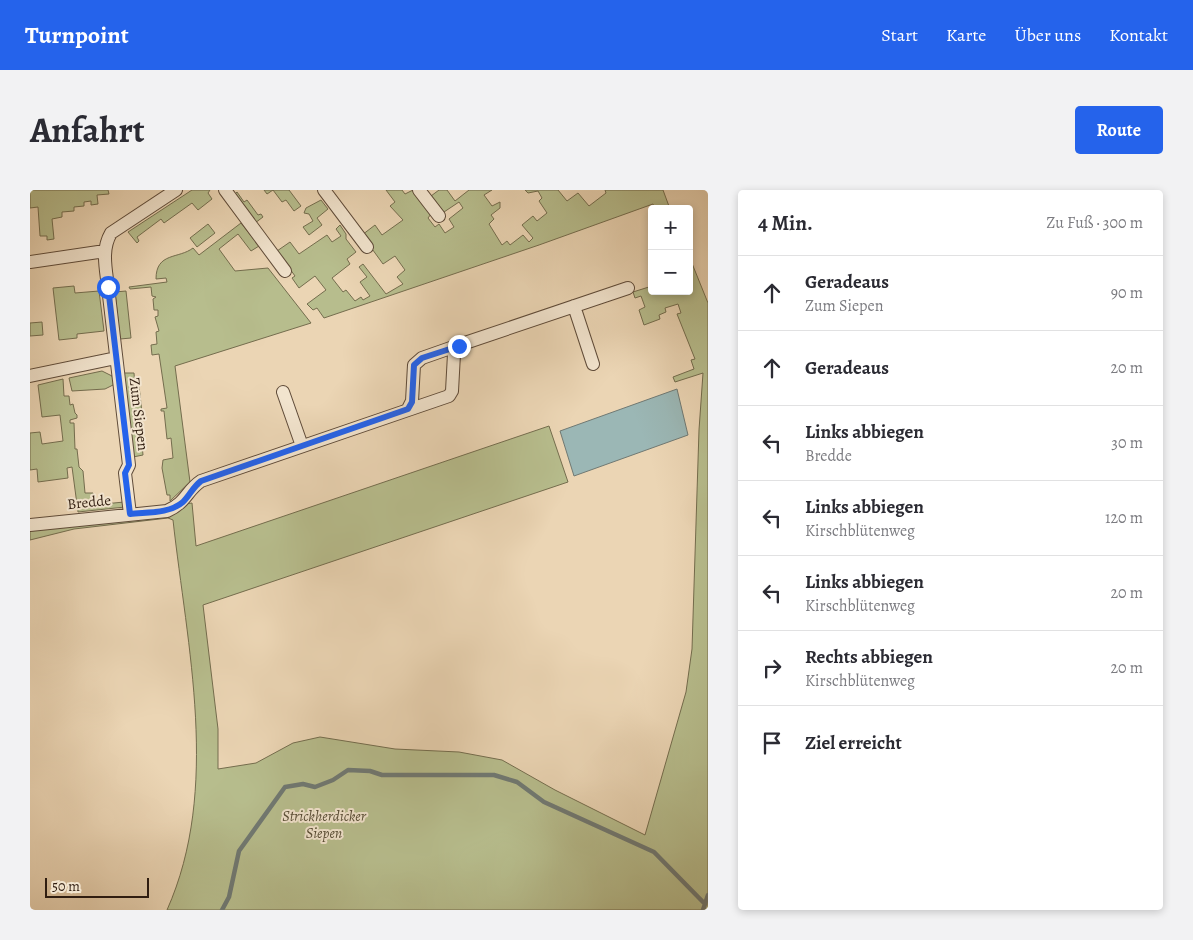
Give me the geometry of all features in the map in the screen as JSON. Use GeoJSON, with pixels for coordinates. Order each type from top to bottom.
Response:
{"type":"FeatureCollection","features":[{"type":"Feature","properties":{"kind":"street"},"geometry":{"type":"LineString","coordinates":[[30,262],[105,251],[106,242],[111,233],[176,190]]}},
{"type":"Feature","properties":{"kind":"street"},"geometry":{"type":"LineString","coordinates":[[225,190],[285,271]]}},
{"type":"Feature","properties":{"kind":"street"},"geometry":{"type":"LineString","coordinates":[[324,190],[367,247]]}},
{"type":"Feature","properties":{"kind":"street"},"geometry":{"type":"LineString","coordinates":[[419,190],[439,216]]}},
{"type":"Feature","properties":{"kind":"street","name":"Zum Siepen"},"geometry":{"type":"LineString","coordinates":[[105,251],[129,465],[125,473],[130,514]]}},
{"type":"Feature","properties":{"kind":"street"},"geometry":{"type":"LineString","coordinates":[[408,409],[412,402],[414,365],[422,358],[628,288]]}},
{"type":"Feature","properties":{"kind":"street"},"geometry":{"type":"LineString","coordinates":[[574,306],[593,364]]}},
{"type":"Feature","properties":{"kind":"street"},"geometry":{"type":"LineString","coordinates":[[283,392],[302,446],[451,394],[454,354],[459,346]]}},
{"type":"Feature","properties":{"kind":"street"},"geometry":{"type":"LineString","coordinates":[[30,376],[116,358]]}},
{"type":"Feature","properties":{"kind":"street","name":"Bredde"},"geometry":{"type":"LineString","coordinates":[[30,525],[167,510],[180,504],[201,481],[302,446]]}},
{"type":"Feature","properties":{"kind":"green space"},"geometry":{"type":"Polygon","coordinates":[[[30,190],[108,190],[109,194],[97,195],[98,204],[91,205],[91,201],[84,202],[84,206],[74,207],[74,211],[62,212],[62,217],[52,219],[54,239],[47,240],[47,236],[40,236],[38,207],[30,208],[30,190]]]}},
{"type":"Feature","properties":{"kind":"green space"},"geometry":{"type":"Polygon","coordinates":[[[192,190],[210,190],[208,193],[212,199],[198,210],[192,203],[164,223],[161,219],[137,237],[139,241],[137,243],[128,232],[192,190]]]}},
{"type":"Feature","properties":{"kind":"green space"},"geometry":{"type":"Polygon","coordinates":[[[264,190],[273,190],[267,194],[264,190]]]}},
{"type":"Feature","properties":{"kind":"green space"},"geometry":{"type":"Polygon","coordinates":[[[273,190],[289,190],[301,206],[294,211],[286,200],[282,202],[273,190]]]}},
{"type":"Feature","properties":{"kind":"green space"},"geometry":{"type":"Polygon","coordinates":[[[386,190],[402,190],[405,194],[413,190],[431,214],[428,218],[435,227],[439,224],[445,233],[454,227],[449,219],[463,208],[459,202],[444,212],[431,196],[439,190],[447,190],[455,201],[469,190],[492,190],[484,195],[492,206],[500,202],[500,208],[491,215],[494,219],[489,224],[502,245],[507,241],[510,245],[523,235],[529,242],[533,238],[522,225],[533,216],[537,221],[547,213],[539,201],[542,198],[538,191],[528,193],[525,190],[558,190],[567,201],[578,193],[589,206],[606,193],[605,190],[663,190],[669,205],[648,205],[539,245],[324,318],[317,308],[313,310],[307,304],[326,290],[315,276],[299,288],[292,278],[295,276],[277,251],[290,242],[299,254],[327,235],[332,242],[341,236],[336,229],[340,225],[346,234],[346,239],[356,252],[347,259],[350,264],[332,278],[343,292],[346,290],[355,301],[361,297],[363,300],[370,296],[360,282],[367,277],[359,267],[363,264],[386,294],[403,284],[397,277],[405,270],[395,256],[383,264],[362,235],[375,225],[382,235],[403,220],[390,206],[395,202],[386,190]]]}},
{"type":"Feature","properties":{"kind":"green space"},"geometry":{"type":"Polygon","coordinates":[[[237,192],[244,202],[247,200],[258,215],[261,214],[263,217],[255,223],[234,195],[237,192]]]}},
{"type":"Feature","properties":{"kind":"green space"},"geometry":{"type":"Polygon","coordinates":[[[321,200],[328,209],[317,218],[322,225],[309,235],[303,227],[313,221],[309,214],[304,213],[306,208],[321,200]]]}},
{"type":"Feature","properties":{"kind":"green space"},"geometry":{"type":"Polygon","coordinates":[[[241,223],[259,246],[251,251],[238,234],[219,249],[235,271],[268,268],[311,323],[175,366],[190,482],[170,501],[170,495],[167,495],[162,468],[163,460],[173,458],[171,438],[167,439],[164,411],[161,411],[161,409],[167,408],[159,354],[152,355],[151,345],[157,344],[156,332],[159,331],[155,317],[158,316],[158,310],[154,310],[153,299],[156,297],[152,296],[151,287],[130,289],[129,287],[167,282],[166,278],[156,279],[157,270],[164,260],[193,248],[199,255],[241,223]]]}},
{"type":"Feature","properties":{"kind":"green space"},"geometry":{"type":"Polygon","coordinates":[[[208,224],[215,233],[197,247],[190,238],[208,224]]]}},
{"type":"Feature","properties":{"kind":"green space","name":"Strickherdicker Siepen"},"geometry":{"type":"Polygon","coordinates":[[[693,266],[708,303],[708,910],[167,910],[183,864],[193,816],[196,767],[196,717],[173,520],[168,518],[74,529],[30,540],[30,525],[192,503],[196,546],[549,426],[568,482],[203,605],[218,729],[218,769],[256,763],[293,743],[320,737],[395,749],[459,752],[502,760],[555,790],[645,835],[686,692],[692,649],[699,430],[703,373],[675,382],[673,377],[694,369],[691,360],[695,359],[677,314],[681,313],[678,304],[665,308],[666,312],[659,315],[660,319],[644,325],[639,310],[645,307],[641,296],[635,298],[633,292],[648,287],[648,295],[693,295],[693,266]]]}},
{"type":"Feature","properties":{"kind":"green space"},"geometry":{"type":"Polygon","coordinates":[[[74,286],[75,293],[99,291],[104,331],[77,334],[77,338],[59,340],[53,288],[74,286]]]}},
{"type":"Feature","properties":{"kind":"green space"},"geometry":{"type":"Polygon","coordinates":[[[126,291],[131,338],[120,339],[115,292],[126,291]]]}},
{"type":"Feature","properties":{"kind":"green space"},"geometry":{"type":"Polygon","coordinates":[[[42,322],[43,335],[30,336],[30,323],[42,322]]]}},
{"type":"Feature","properties":{"kind":"green space"},"geometry":{"type":"Polygon","coordinates":[[[102,371],[112,376],[115,384],[105,389],[72,391],[69,378],[102,371]]]}},
{"type":"Feature","properties":{"kind":"green space"},"geometry":{"type":"Polygon","coordinates":[[[123,373],[134,373],[135,386],[139,386],[142,413],[139,414],[143,455],[133,457],[123,373]]]}},
{"type":"Feature","properties":{"kind":"green space"},"geometry":{"type":"Polygon","coordinates":[[[63,379],[64,396],[69,396],[70,405],[73,404],[77,415],[77,418],[70,420],[70,423],[74,423],[75,449],[77,449],[79,467],[83,471],[85,493],[93,493],[94,505],[124,502],[125,507],[78,512],[72,467],[67,468],[68,478],[38,482],[37,469],[30,470],[30,433],[40,432],[42,444],[63,441],[60,415],[42,417],[38,385],[63,379]]]}},
{"type":"Feature","properties":{"kind":"water"},"geometry":{"type":"Polygon","coordinates":[[[677,389],[688,435],[574,476],[560,431],[677,389]]]}},
{"type":"Feature","properties":{"kind":"waterway"},"geometry":{"type":"LineString","coordinates":[[222,910],[229,897],[239,851],[285,787],[303,784],[315,787],[333,780],[348,770],[370,771],[382,775],[494,775],[517,782],[544,802],[654,852],[704,903]]}},
{"type":"Feature","properties":{"kind":"waterway"},"geometry":{"type":"LineString","coordinates":[[703,910],[708,895]]}},
{"type":"Feature","properties":{"kind":"route"},"geometry":{"type":"LineString","coordinates":[[108,287],[129,465],[125,473],[130,514],[167,510],[186,499],[195,485],[201,481],[408,409],[412,402],[414,365],[418,360],[459,346]]}}]}
